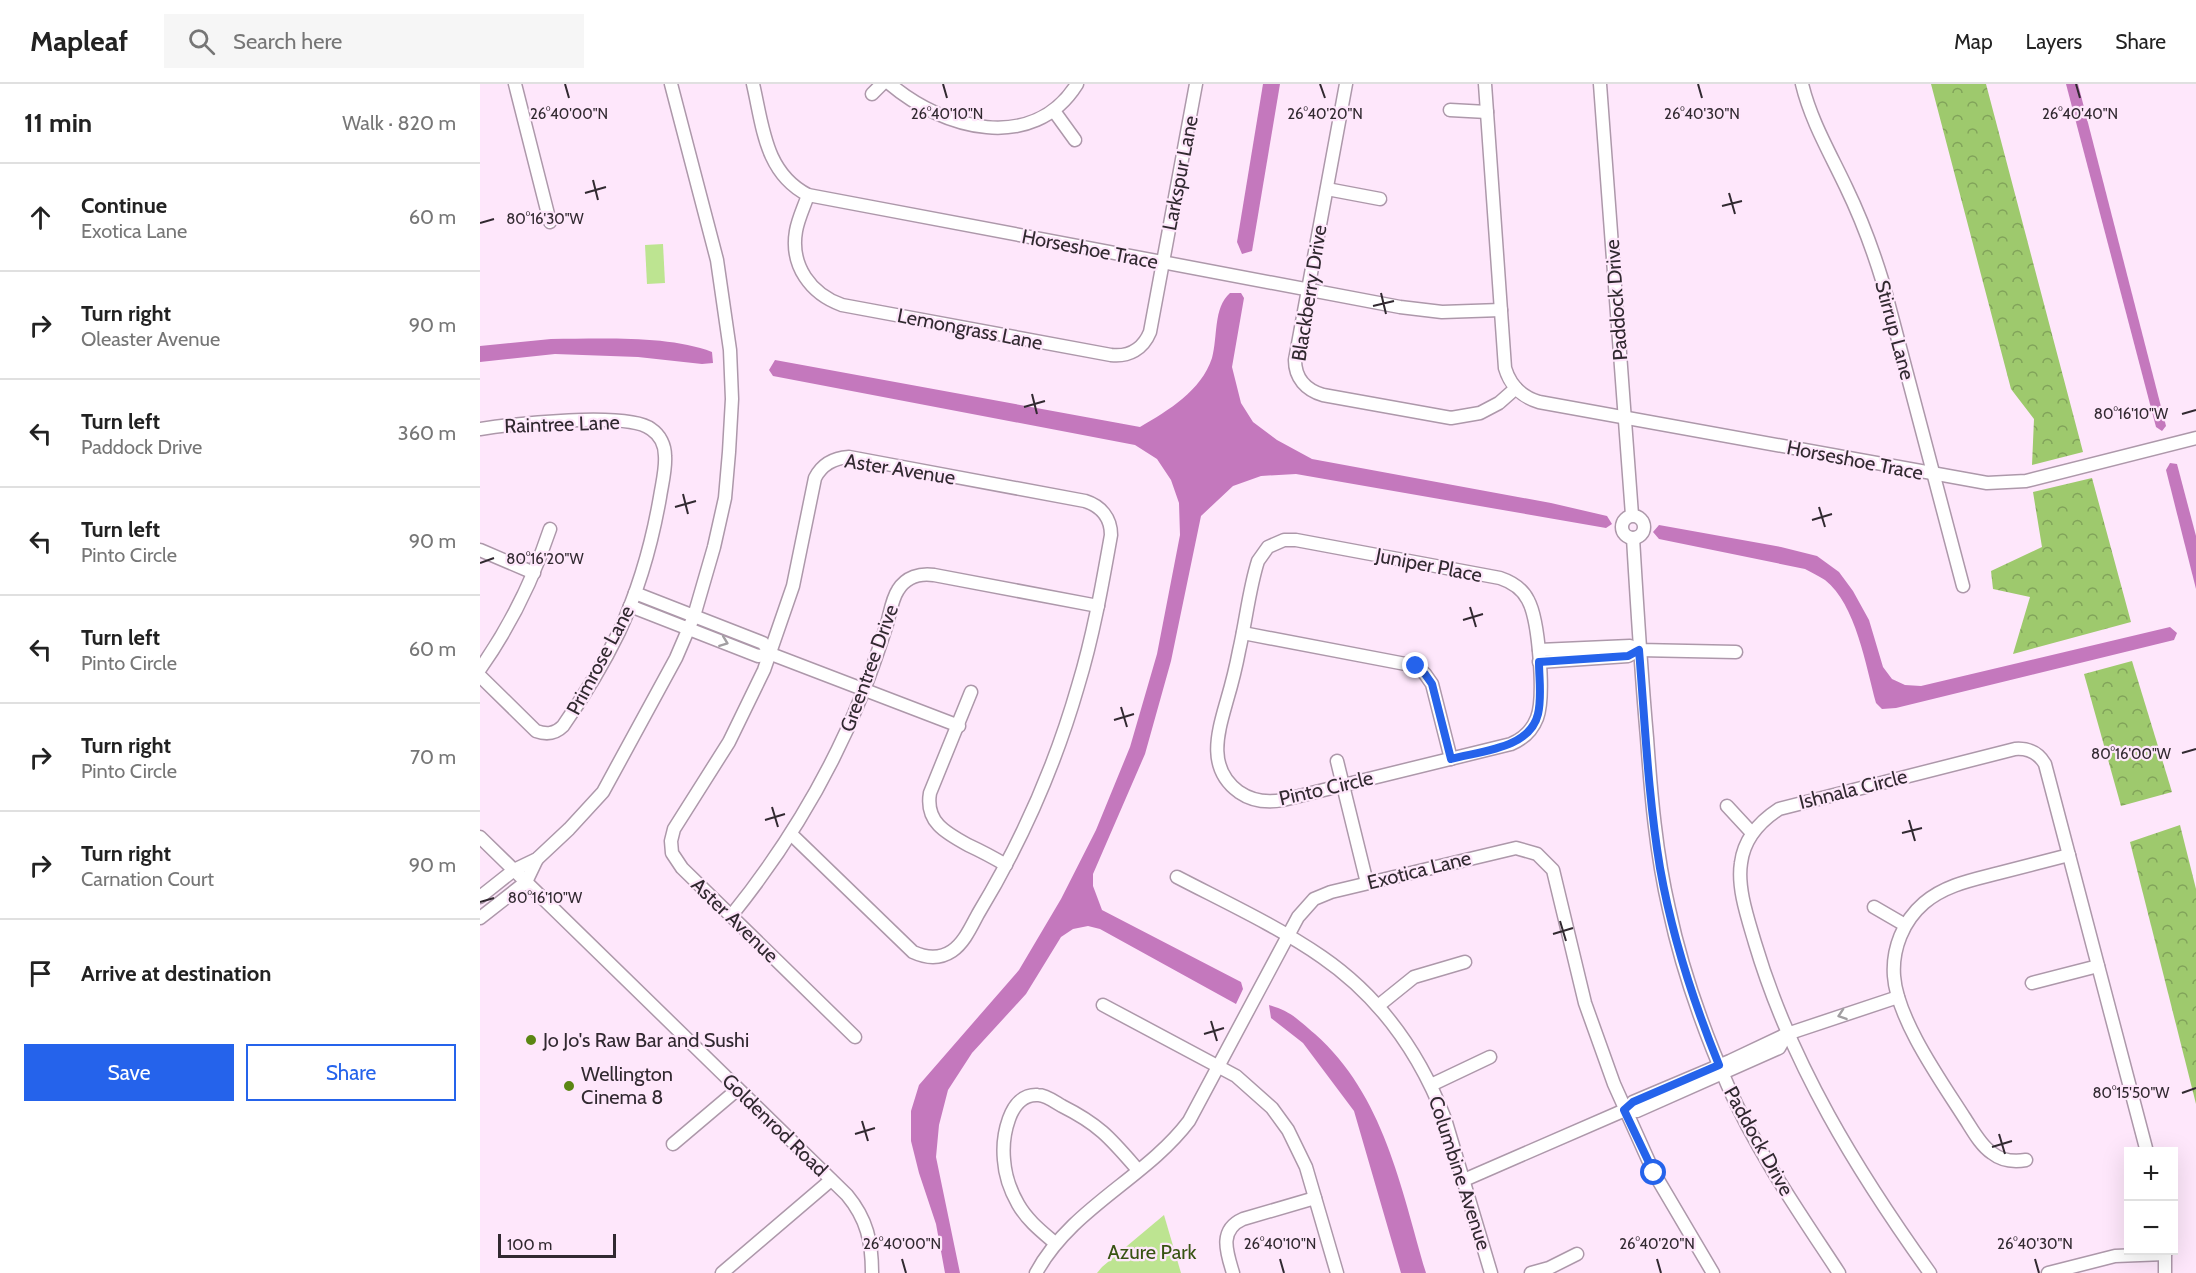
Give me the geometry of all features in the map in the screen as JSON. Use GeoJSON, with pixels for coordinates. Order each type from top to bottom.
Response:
{"type":"FeatureCollection","features":[{"type":"Feature","properties":{"kind":"street"},"geometry":{"type":"LineString","coordinates":[[515,84],[550,222]]}},
{"type":"Feature","properties":{"kind":"street"},"geometry":{"type":"LineString","coordinates":[[480,897],[514,870],[537,859],[603,792],[660,691],[689,629],[714,547],[725,498],[732,399],[726,310],[717,260],[671,84]]}},
{"type":"Feature","properties":{"kind":"street","name":"Horseshoe Trace"},"geometry":{"type":"LineString","coordinates":[[753,84],[773,161],[785,179],[808,195],[1418,310],[1466,313],[1501,310]]}},
{"type":"Feature","properties":{"kind":"street"},"geometry":{"type":"LineString","coordinates":[[872,94],[882,84]]}},
{"type":"Feature","properties":{"kind":"street"},"geometry":{"type":"LineString","coordinates":[[890,84],[906,97],[934,113],[964,123],[990,128],[1022,126],[1034,122],[1054,111],[1077,84]]}},
{"type":"Feature","properties":{"kind":"street","name":"Larkspur Lane"},"geometry":{"type":"LineString","coordinates":[[1163,263],[1196,84]]}},
{"type":"Feature","properties":{"kind":"street","name":"Blackberry Drive"},"geometry":{"type":"LineString","coordinates":[[1346,84],[1295,367],[1303,383],[1317,394],[1451,418],[1480,413],[1499,403],[1516,388]]}},
{"type":"Feature","properties":{"kind":"street"},"geometry":{"type":"LineString","coordinates":[[1485,84],[1505,368],[1516,388]]}},
{"type":"Feature","properties":{"kind":"street","name":"Paddock Drive"},"geometry":{"type":"LineString","coordinates":[[1600,84],[1632,516],[1639,518],[1644,527],[1639,536],[1633,538],[1639,650],[1652,810],[1661,870],[1676,939],[1690,987],[1721,1069],[1765,1159],[1839,1273]]}},
{"type":"Feature","properties":{"kind":"street","name":"Stirrup Lane"},"geometry":{"type":"LineString","coordinates":[[1802,84],[1821,136],[1847,189],[1873,251],[1962,586]]}},
{"type":"Feature","properties":{"kind":"street"},"geometry":{"type":"LineString","coordinates":[[1450,110],[1487,112]]}},
{"type":"Feature","properties":{"kind":"street"},"geometry":{"type":"LineString","coordinates":[[1054,111],[1075,140]]}},
{"type":"Feature","properties":{"kind":"street"},"geometry":{"type":"LineString","coordinates":[[1327,189],[1380,199]]}},
{"type":"Feature","properties":{"kind":"street","name":"Lemongrass Lane"},"geometry":{"type":"LineString","coordinates":[[808,195],[796,229],[797,261],[807,281],[814,289],[842,305],[1111,355],[1125,355],[1140,347],[1150,332],[1163,263]]}},
{"type":"Feature","properties":{"kind":"street","name":"Horseshoe Trace"},"geometry":{"type":"LineString","coordinates":[[1516,388],[1534,400],[1987,483],[2026,481],[2196,438]]}},
{"type":"Feature","properties":{"kind":"street","name":"Raintree Lane"},"geometry":{"type":"LineString","coordinates":[[480,429],[533,422],[587,420],[638,422],[654,431],[664,446],[665,461],[656,517],[635,593]]}},
{"type":"Feature","properties":{"kind":"street","name":"Aster Avenue"},"geometry":{"type":"LineString","coordinates":[[791,834],[908,948],[919,955],[931,957],[948,953],[962,941],[1006,864],[1038,797],[1058,747],[1078,686],[1098,606],[1111,529],[1104,513],[1096,505],[1085,501],[843,457],[826,464],[818,472],[813,484],[793,586],[771,654],[729,742],[676,823],[672,835],[672,853],[678,864],[855,1037]]}},
{"type":"Feature","properties":{"kind":"street"},"geometry":{"type":"LineString","coordinates":[[480,669],[509,626],[534,573],[550,529]]}},
{"type":"Feature","properties":{"kind":"street","name":"Juniper Place"},"geometry":{"type":"LineString","coordinates":[[1273,544],[1284,540],[1296,540],[1505,580],[1523,592],[1529,601],[1533,612],[1539,656]]}},
{"type":"Feature","properties":{"kind":"street","name":"Pinto Circle"},"geometry":{"type":"LineString","coordinates":[[1273,544],[1263,551],[1258,561],[1216,746],[1217,758],[1224,775],[1241,793],[1264,801],[1283,800],[1511,744],[1529,731],[1538,717],[1539,656]]}},
{"type":"Feature","properties":{"kind":"street"},"geometry":{"type":"LineString","coordinates":[[480,550],[534,573]]}},
{"type":"Feature","properties":{"kind":"street","name":"Greentree Drive"},"geometry":{"type":"LineString","coordinates":[[731,916],[791,834],[832,764],[865,690],[895,596],[901,586],[916,576],[934,575],[1098,606]]}},
{"type":"Feature","properties":{"kind":"street"},"geometry":{"type":"LineString","coordinates":[[635,593],[763,643],[771,654]]}},
{"type":"Feature","properties":{"kind":"street","name":"Primrose Lane"},"geometry":{"type":"LineString","coordinates":[[480,676],[537,731],[554,733],[563,726],[590,686],[620,630],[635,593]]}},
{"type":"Feature","properties":{"kind":"street"},"geometry":{"type":"LineString","coordinates":[[630,606],[758,656],[771,654],[958,726]]}},
{"type":"Feature","properties":{"kind":"street"},"geometry":{"type":"LineString","coordinates":[[1243,633],[1416,666],[1432,684],[1451,759]]}},
{"type":"Feature","properties":{"kind":"street"},"geometry":{"type":"LineString","coordinates":[[1539,656],[1628,656],[1639,650],[1736,652]]}},
{"type":"Feature","properties":{"kind":"street"},"geometry":{"type":"LineString","coordinates":[[971,692],[930,793],[929,805],[938,827],[1006,864]]}},
{"type":"Feature","properties":{"kind":"street","name":"Ishnala Circle"},"geometry":{"type":"LineString","coordinates":[[1930,1273],[1838,1133],[1819,1100],[1787,1034],[1762,967],[1740,876],[1742,853],[1752,833],[1768,816],[1790,805],[2021,749],[2038,754],[2045,764],[2146,1147]]}},
{"type":"Feature","properties":{"kind":"street"},"geometry":{"type":"LineString","coordinates":[[1336,761],[1367,883]]}},
{"type":"Feature","properties":{"kind":"street"},"geometry":{"type":"LineString","coordinates":[[1727,806],[1752,833]]}},
{"type":"Feature","properties":{"kind":"street","name":"Goldenrod Road"},"geometry":{"type":"LineString","coordinates":[[480,837],[855,1205],[867,1228],[872,1253],[872,1273]]}},
{"type":"Feature","properties":{"kind":"street","name":"Exotica Lane"},"geometry":{"type":"LineString","coordinates":[[1036,1273],[1055,1243],[1182,1131],[1301,912],[1314,899],[1367,883],[1511,848],[1527,850],[1542,857],[1553,870],[1586,1003],[1624,1110],[1659,1182],[1713,1273]]}},
{"type":"Feature","properties":{"kind":"street"},"geometry":{"type":"LineString","coordinates":[[2026,1160],[2004,1159],[1990,1152],[1982,1144],[1919,1044],[1898,997],[1893,975],[1894,962],[1905,925],[1922,905],[1942,890],[2069,855]]}},
{"type":"Feature","properties":{"kind":"street"},"geometry":{"type":"LineString","coordinates":[[480,918],[526,882],[537,859]]}},
{"type":"Feature","properties":{"kind":"street","name":"Columbine Avenue"},"geometry":{"type":"LineString","coordinates":[[1177,877],[1288,936],[1343,972],[1378,1006],[1407,1042],[1431,1085],[1445,1119],[1491,1273]]}},
{"type":"Feature","properties":{"kind":"street"},"geometry":{"type":"LineString","coordinates":[[1874,907],[1905,925]]}},
{"type":"Feature","properties":{"kind":"street"},"geometry":{"type":"LineString","coordinates":[[1378,1006],[1414,977],[1465,963]]}},
{"type":"Feature","properties":{"kind":"street"},"geometry":{"type":"LineString","coordinates":[[2032,983],[2098,966]]}},
{"type":"Feature","properties":{"kind":"street"},"geometry":{"type":"LineString","coordinates":[[1464,1180],[1624,1110],[1633,1102],[1721,1069],[1787,1034],[1898,997]]}},
{"type":"Feature","properties":{"kind":"street"},"geometry":{"type":"LineString","coordinates":[[1103,1005],[1219,1066],[1247,1084],[1262,1098],[1280,1119],[1298,1148],[1337,1273]]}},
{"type":"Feature","properties":{"kind":"street"},"geometry":{"type":"LineString","coordinates":[[1431,1085],[1490,1057]]}},
{"type":"Feature","properties":{"kind":"street"},"geometry":{"type":"LineString","coordinates":[[673,1144],[738,1089]]}},
{"type":"Feature","properties":{"kind":"street"},"geometry":{"type":"LineString","coordinates":[[1055,1243],[1026,1216],[1012,1192],[1006,1173],[1004,1146],[1006,1132],[1009,1119],[1018,1102],[1031,1095],[1043,1096],[1087,1119],[1111,1138],[1138,1170]]}},
{"type":"Feature","properties":{"kind":"street"},"geometry":{"type":"LineString","coordinates":[[722,1273],[831,1180]]}},
{"type":"Feature","properties":{"kind":"street"},"geometry":{"type":"LineString","coordinates":[[1233,1273],[1225,1241],[1233,1225],[1243,1219],[1315,1198]]}},
{"type":"Feature","properties":{"kind":"street"},"geometry":{"type":"LineString","coordinates":[[1531,1273],[1549,1268],[1577,1254]]}},
{"type":"Feature","properties":{"kind":"street"},"geometry":{"type":"LineString","coordinates":[[2048,1273],[2128,1255]]}},
{"type":"Feature","properties":{"kind":"street"},"geometry":{"type":"LineString","coordinates":[[2165,1255],[2165,1273]]}},
{"type":"Feature","properties":{"kind":"green space"},"geometry":{"type":"Polygon","coordinates":[[[1931,84],[1986,84],[2083,452],[2032,465],[2034,419],[2011,389],[1931,84]]]}},
{"type":"Feature","properties":{"kind":"green space"},"geometry":{"type":"Polygon","coordinates":[[[663,244],[665,283],[647,284],[645,245],[663,244]]]}},
{"type":"Feature","properties":{"kind":"green space"},"geometry":{"type":"Polygon","coordinates":[[[2092,478],[2131,622],[2013,654],[2030,597],[1993,589],[1991,571],[2042,547],[2033,492],[2092,478]]]}},
{"type":"Feature","properties":{"kind":"green space"},"geometry":{"type":"Polygon","coordinates":[[[2132,661],[2172,792],[2121,806],[2084,674],[2132,661]]]}},
{"type":"Feature","properties":{"kind":"green space"},"geometry":{"type":"Polygon","coordinates":[[[2180,825],[2196,889],[2196,1104],[2130,842],[2180,825]]]}},
{"type":"Feature","properties":{"kind":"green space","name":"Azure Park"},"geometry":{"type":"Polygon","coordinates":[[[1164,1215],[1181,1273],[1097,1273],[1102,1267],[1164,1215]]]}},
{"type":"Feature","properties":{"kind":"shaded area"},"geometry":{"type":"Polygon","coordinates":[[[1263,84],[1280,84],[1252,251],[1242,254],[1237,242],[1263,84]]]}},
{"type":"Feature","properties":{"kind":"shaded area"},"geometry":{"type":"Polygon","coordinates":[[[2066,84],[2078,84],[2166,426],[2162,431],[2156,427],[2066,84]]]}},
{"type":"Feature","properties":{"kind":"shaded area"},"geometry":{"type":"Polygon","coordinates":[[[1230,293],[1241,293],[1244,298],[1232,367],[1241,403],[1253,422],[1277,440],[1312,459],[1551,503],[1607,516],[1612,524],[1606,528],[1296,474],[1261,476],[1233,486],[1201,516],[1171,661],[1145,754],[1093,874],[1093,886],[1102,910],[1241,982],[1243,989],[1236,1004],[1100,929],[1088,926],[1073,929],[1061,937],[1026,994],[972,1053],[948,1090],[939,1125],[936,1157],[960,1273],[945,1273],[936,1224],[911,1141],[911,1111],[919,1085],[1019,970],[1061,899],[1096,830],[1130,747],[1157,654],[1180,535],[1179,503],[1171,480],[1157,459],[1135,445],[773,376],[769,370],[775,360],[1140,427],[1183,398],[1207,370],[1214,350],[1218,315],[1230,293]]]}},
{"type":"Feature","properties":{"kind":"shaded area"},"geometry":{"type":"Polygon","coordinates":[[[551,339],[633,339],[675,343],[712,352],[713,363],[555,354],[480,362],[480,346],[551,339]]]}},
{"type":"Feature","properties":{"kind":"shaded area"},"geometry":{"type":"Polygon","coordinates":[[[2170,463],[2177,464],[2196,536],[2196,589],[2166,470],[2170,463]]]}},
{"type":"Feature","properties":{"kind":"shaded area"},"geometry":{"type":"Polygon","coordinates":[[[1659,525],[1781,547],[1817,556],[1839,572],[1853,591],[1869,620],[1883,667],[1892,679],[1905,685],[1921,686],[2170,627],[2177,633],[2174,640],[1896,708],[1882,709],[1876,703],[1864,655],[1845,604],[1825,580],[1805,569],[1659,539],[1653,532],[1659,525]]]}},
{"type":"Feature","properties":{"kind":"shaded area"},"geometry":{"type":"Polygon","coordinates":[[[1269,1005],[1289,1013],[1315,1034],[1339,1058],[1358,1085],[1387,1145],[1426,1273],[1401,1273],[1354,1111],[1303,1043],[1271,1018],[1269,1005]]]}},
{"type":"Feature","properties":{"kind":"place","name":"Jo Jo's Raw Bar and Sushi"},"geometry":{"type":"Point","coordinates":[531,1040]}},
{"type":"Feature","properties":{"kind":"place","name":"Wellington Cinema 8"},"geometry":{"type":"Point","coordinates":[569,1086]}},
{"type":"Feature","properties":{"kind":"route"},"geometry":{"type":"LineString","coordinates":[[1416,666],[1432,684],[1451,759],[1511,744],[1533,727],[1538,717],[1539,662],[1628,656],[1639,650],[1652,810],[1661,870],[1678,948],[1703,1025],[1719,1065],[1633,1102],[1624,1110],[1654,1173]]}}]}
